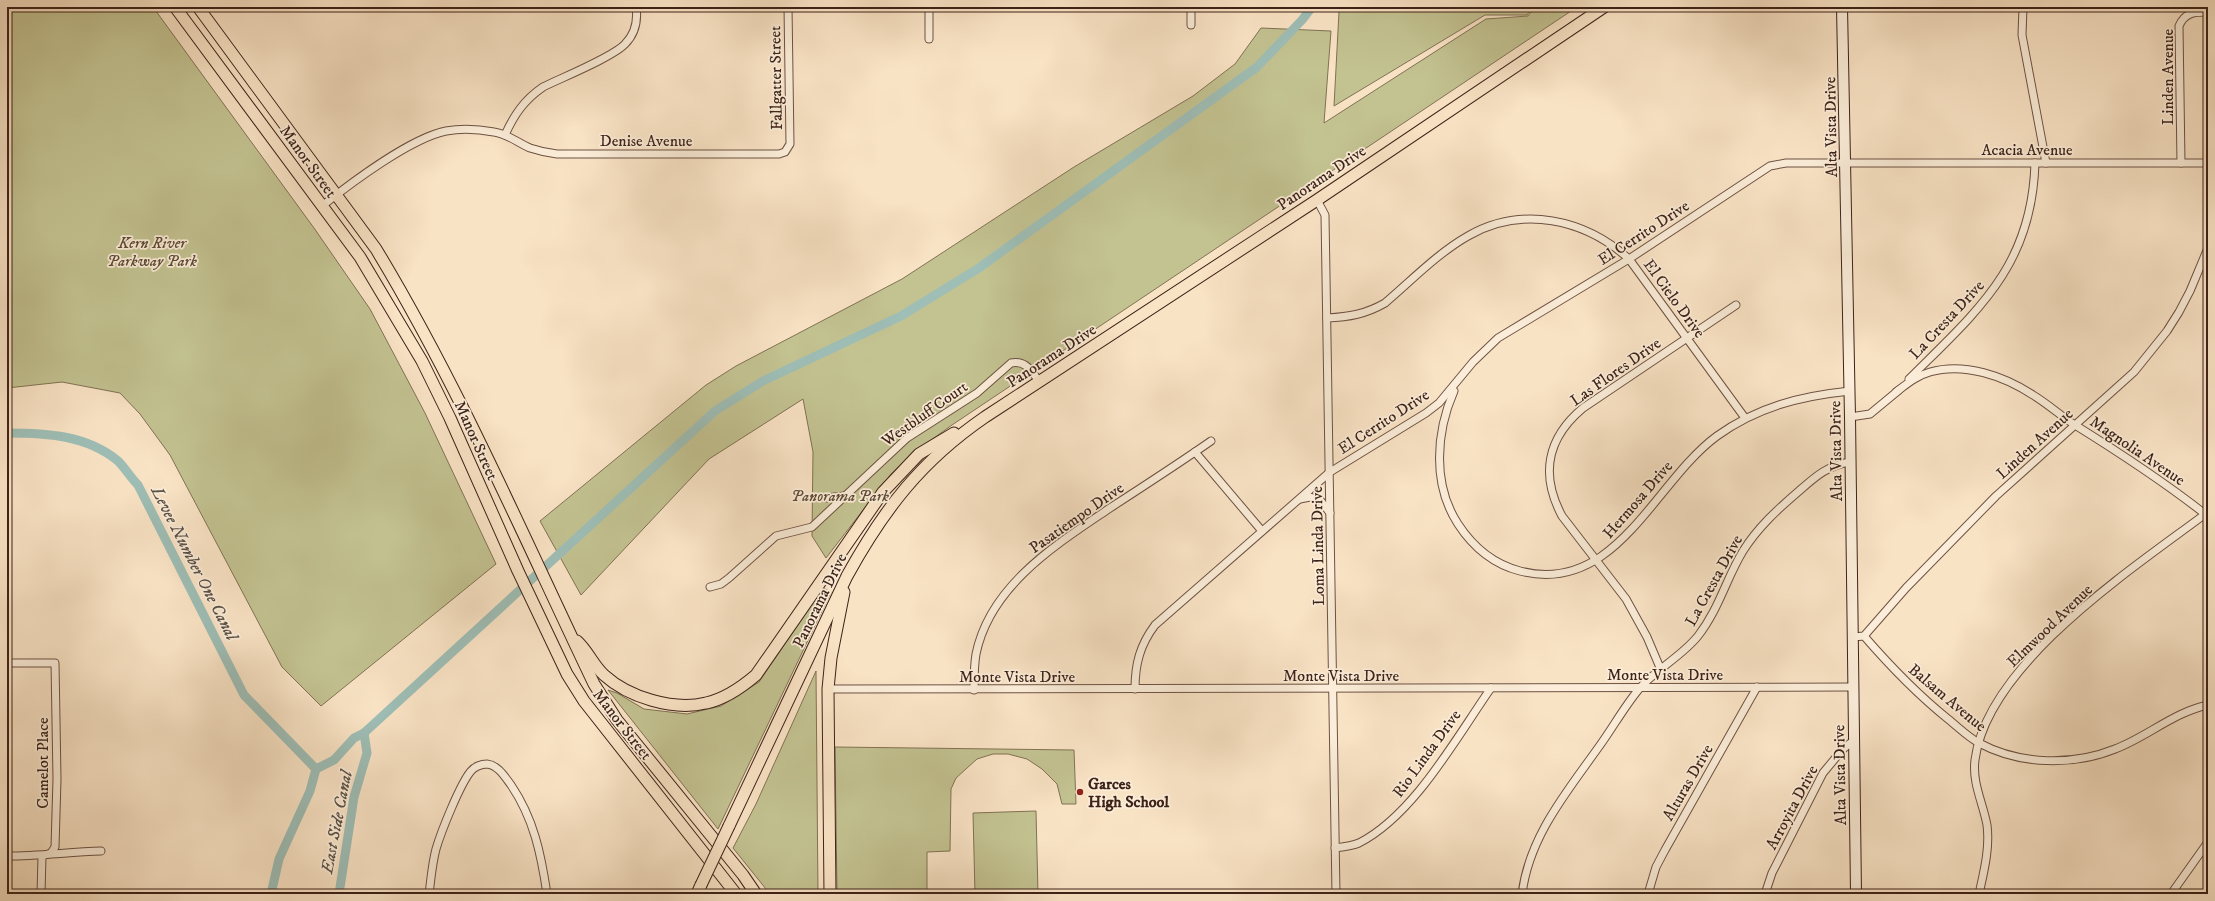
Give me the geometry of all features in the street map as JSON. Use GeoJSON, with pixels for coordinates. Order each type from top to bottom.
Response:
{"type":"FeatureCollection","features":[{"type":"Feature","properties":{"kind":"main road","name":"Manor Street"},"geometry":{"type":"LineString","coordinates":[[175,7],[360,257],[422,361],[450,418],[518,571],[567,674],[584,700],[736,894]]}},
{"type":"Feature","properties":{"kind":"main road","name":"Manor Street"},"geometry":{"type":"LineString","coordinates":[[198,7],[376,249],[436,354],[594,684],[617,720],[743,875],[756,894]]}},
{"type":"Feature","properties":{"kind":"main road","name":"Panorama Drive"},"geometry":{"type":"LineString","coordinates":[[699,890],[847,576],[867,540],[896,497],[927,465],[971,426],[1317,200],[1604,7]]}},
{"type":"Feature","properties":{"kind":"main road"},"geometry":{"type":"LineString","coordinates":[[570,633],[584,648],[603,674],[626,692],[672,704],[687,705],[706,703],[735,691],[756,675],[883,492],[910,462],[918,454],[1035,383]]}},
{"type":"Feature","properties":{"kind":"main road"},"geometry":{"type":"LineString","coordinates":[[830,894],[828,690],[831,658],[847,576]]}},
{"type":"Feature","properties":{"kind":"street"},"geometry":{"type":"LineString","coordinates":[[505,135],[515,115],[532,95],[542,87],[624,46],[633,33],[636,24],[636,7]]}},
{"type":"Feature","properties":{"kind":"street","name":"Fallgatter Street"},"geometry":{"type":"LineString","coordinates":[[788,7],[790,144],[788,148]]}},
{"type":"Feature","properties":{"kind":"street"},"geometry":{"type":"LineString","coordinates":[[928,7],[929,39]]}},
{"type":"Feature","properties":{"kind":"street"},"geometry":{"type":"LineString","coordinates":[[1191,7],[1191,25]]}},
{"type":"Feature","properties":{"kind":"street","name":"Alta Vista Drive"},"geometry":{"type":"LineString","coordinates":[[1842,7],[1850,391],[1856,894]]}},
{"type":"Feature","properties":{"kind":"street"},"geometry":{"type":"LineString","coordinates":[[2023,7],[2022,35],[2046,163]]}},
{"type":"Feature","properties":{"kind":"street","name":"Linden Avenue"},"geometry":{"type":"LineString","coordinates":[[2181,163],[2179,26],[2186,16],[2192,12],[2208,12]]}},
{"type":"Feature","properties":{"kind":"street","name":"Denise Avenue"},"geometry":{"type":"LineString","coordinates":[[322,206],[336,194],[404,150],[430,136],[444,131],[470,128],[505,135],[529,148],[557,154],[779,154],[788,148]]}},
{"type":"Feature","properties":{"kind":"street","name":"El Cerrito Drive"},"geometry":{"type":"LineString","coordinates":[[1135,690],[1137,660],[1147,636],[1155,625],[1330,472],[1426,413],[1439,402],[1461,378],[1473,362],[1498,338],[1629,259],[1770,166],[1786,163],[1846,164]]}},
{"type":"Feature","properties":{"kind":"street","name":"La Cresta Drive"},"geometry":{"type":"LineString","coordinates":[[1850,417],[1870,414],[1896,392],[1980,308],[2004,275],[2022,237],[2029,216],[2035,163]]}},
{"type":"Feature","properties":{"kind":"street","name":"Acacia Avenue"},"geometry":{"type":"LineString","coordinates":[[1846,164],[2208,163]]}},
{"type":"Feature","properties":{"kind":"street","name":"Loma Linda Drive"},"geometry":{"type":"LineString","coordinates":[[1317,200],[1325,214],[1334,689],[1336,894]]}},
{"type":"Feature","properties":{"kind":"street","name":"El Cielo Drive"},"geometry":{"type":"LineString","coordinates":[[1327,318],[1348,318],[1373,310],[1385,303],[1455,244],[1485,228],[1503,222],[1537,219],[1572,224],[1603,239],[1629,259],[1745,418]]}},
{"type":"Feature","properties":{"kind":"street","name":"Linden Avenue"},"geometry":{"type":"LineString","coordinates":[[1864,636],[1950,541],[1996,496],[2134,372],[2167,331],[2190,291],[2208,248]]}},
{"type":"Feature","properties":{"kind":"street","name":"Las Flores Drive"},"geometry":{"type":"LineString","coordinates":[[1661,670],[1636,615],[1562,516],[1553,498],[1549,480],[1550,464],[1556,439],[1568,422],[1583,408],[1736,305]]}},
{"type":"Feature","properties":{"kind":"street","name":"Westbluff Court"},"geometry":{"type":"LineString","coordinates":[[710,588],[721,584],[729,578],[776,536],[812,528],[844,496],[908,438],[977,393],[1011,363],[1022,363],[1035,383]]}},
{"type":"Feature","properties":{"kind":"street","name":"Magnolia Avenue"},"geometry":{"type":"LineString","coordinates":[[1896,392],[1911,381],[1929,372],[1949,369],[1970,371],[1998,378],[2018,386],[2074,425],[2133,461],[2207,515]]}},
{"type":"Feature","properties":{"kind":"street","name":"Hermosa Drive"},"geometry":{"type":"LineString","coordinates":[[1461,378],[1447,407],[1442,424],[1439,458],[1444,493],[1456,522],[1464,534],[1484,554],[1498,562],[1526,572],[1557,574],[1571,571],[1596,561],[1623,539],[1684,465],[1701,449],[1745,418],[1785,402],[1808,396],[1850,391]]}},
{"type":"Feature","properties":{"kind":"street","name":"Pasatiempo Drive"},"geometry":{"type":"LineString","coordinates":[[974,690],[974,668],[981,638],[998,605],[1026,571],[1060,542],[1211,441]]}},
{"type":"Feature","properties":{"kind":"street"},"geometry":{"type":"LineString","coordinates":[[1195,452],[1262,530]]}},
{"type":"Feature","properties":{"kind":"street","name":"La Cresta Drive"},"geometry":{"type":"LineString","coordinates":[[1522,894],[1534,849],[1548,821],[1640,688],[1683,651],[1708,622],[1719,603],[1743,551],[1766,521],[1820,473],[1838,464],[1850,462]]}},
{"type":"Feature","properties":{"kind":"street"},"geometry":{"type":"LineString","coordinates":[[826,498],[844,496]]}},
{"type":"Feature","properties":{"kind":"street"},"geometry":{"type":"LineString","coordinates":[[1298,500],[1310,497],[1320,500],[1330,514]]}},
{"type":"Feature","properties":{"kind":"street","name":"Elmwood Avenue"},"geometry":{"type":"LineString","coordinates":[[1979,894],[1988,840],[1987,825],[1975,775],[1975,760],[1979,743],[1998,701],[2015,676],[2036,652],[2109,587],[2207,515]]}},
{"type":"Feature","properties":{"kind":"street"},"geometry":{"type":"LineString","coordinates":[[1853,636],[1864,636]]}},
{"type":"Feature","properties":{"kind":"street","name":"Balsam Avenue"},"geometry":{"type":"LineString","coordinates":[[1864,636],[1911,687],[1938,712],[1979,743],[2019,757],[2043,760],[2076,759],[2115,749],[2180,714],[2208,705]]}},
{"type":"Feature","properties":{"kind":"street","name":"Camelot Place"},"geometry":{"type":"LineString","coordinates":[[7,663],[55,663],[57,779],[55,847],[51,853],[42,856]]}},
{"type":"Feature","properties":{"kind":"street","name":"Alturas Drive"},"geometry":{"type":"LineString","coordinates":[[1648,894],[1656,867],[1757,687]]}},
{"type":"Feature","properties":{"kind":"street","name":"Monte Vista Drive"},"geometry":{"type":"LineString","coordinates":[[828,690],[1853,687]]}},
{"type":"Feature","properties":{"kind":"street","name":"Rio Linda Drive"},"geometry":{"type":"LineString","coordinates":[[1335,848],[1358,843],[1400,813],[1425,783],[1491,688]]}},
{"type":"Feature","properties":{"kind":"street","name":"Arroyita Drive"},"geometry":{"type":"LineString","coordinates":[[1765,894],[1772,872],[1823,773],[1843,749],[1853,741]]}},
{"type":"Feature","properties":{"kind":"street"},"geometry":{"type":"LineString","coordinates":[[429,894],[432,869],[440,834],[469,772],[480,765],[487,764],[500,771],[519,797],[529,818],[541,855],[547,894]]}},
{"type":"Feature","properties":{"kind":"street"},"geometry":{"type":"LineString","coordinates":[[2171,894],[2208,842]]}},
{"type":"Feature","properties":{"kind":"street"},"geometry":{"type":"LineString","coordinates":[[7,856],[42,856],[101,851]]}},
{"type":"Feature","properties":{"kind":"street"},"geometry":{"type":"LineString","coordinates":[[41,894],[42,856]]}},
{"type":"Feature","properties":{"kind":"green space","name":"Kern River Parkway Park"},"geometry":{"type":"Polygon","coordinates":[[[7,7],[153,7],[314,228],[370,309],[425,413],[496,564],[321,706],[282,667],[170,455],[140,414],[120,393],[62,382],[7,388],[7,7]]]}},
{"type":"Feature","properties":{"kind":"green space"},"geometry":{"type":"Polygon","coordinates":[[[1343,7],[1533,7],[1527,15],[1485,15],[1334,106],[1339,12],[1343,7]]]}},
{"type":"Feature","properties":{"kind":"green space","name":"Panorama Park"},"geometry":{"type":"Polygon","coordinates":[[[1535,7],[1577,7],[952,425],[913,453],[891,474],[826,558],[812,536],[813,452],[803,399],[709,459],[581,595],[540,521],[706,385],[736,366],[902,279],[1074,167],[1193,96],[1235,64],[1261,28],[1331,31],[1324,123],[1486,19],[1528,16],[1535,7]]]}},
{"type":"Feature","properties":{"kind":"green space"},"geometry":{"type":"Polygon","coordinates":[[[823,588],[831,592],[718,829],[608,690],[617,693],[644,709],[687,714],[721,706],[759,682],[823,588]]]}},
{"type":"Feature","properties":{"kind":"green space"},"geometry":{"type":"Polygon","coordinates":[[[816,671],[818,894],[770,894],[733,848],[756,804],[816,671]]]}},
{"type":"Feature","properties":{"kind":"green space"},"geometry":{"type":"Polygon","coordinates":[[[835,747],[1074,750],[1076,804],[1062,804],[1057,784],[1042,769],[1027,759],[1008,754],[993,754],[977,759],[956,778],[951,789],[950,851],[927,852],[927,894],[837,894],[835,747]]]}},
{"type":"Feature","properties":{"kind":"green space"},"geometry":{"type":"Polygon","coordinates":[[[1036,811],[1038,894],[975,894],[973,813],[1036,811]]]}},
{"type":"Feature","properties":{"kind":"waterway"},"geometry":{"type":"LineString","coordinates":[[316,769],[334,760],[354,738],[364,733],[715,411],[763,381],[901,316],[979,268],[1257,67],[1302,20],[1312,7]]}},
{"type":"Feature","properties":{"kind":"waterway","name":"Levee Number One Canal"},"geometry":{"type":"LineString","coordinates":[[7,433],[66,437],[106,452],[121,464],[138,485],[244,695],[316,769]]}},
{"type":"Feature","properties":{"kind":"waterway","name":"East Side Canal"},"geometry":{"type":"LineString","coordinates":[[339,894],[354,797],[367,753],[364,733]]}},
{"type":"Feature","properties":{"kind":"waterway"},"geometry":{"type":"LineString","coordinates":[[271,894],[279,859],[310,791],[316,769]]}},
{"type":"Feature","properties":{"kind":"place","name":"Garces High School"},"geometry":{"type":"Point","coordinates":[1080,792]}}]}
